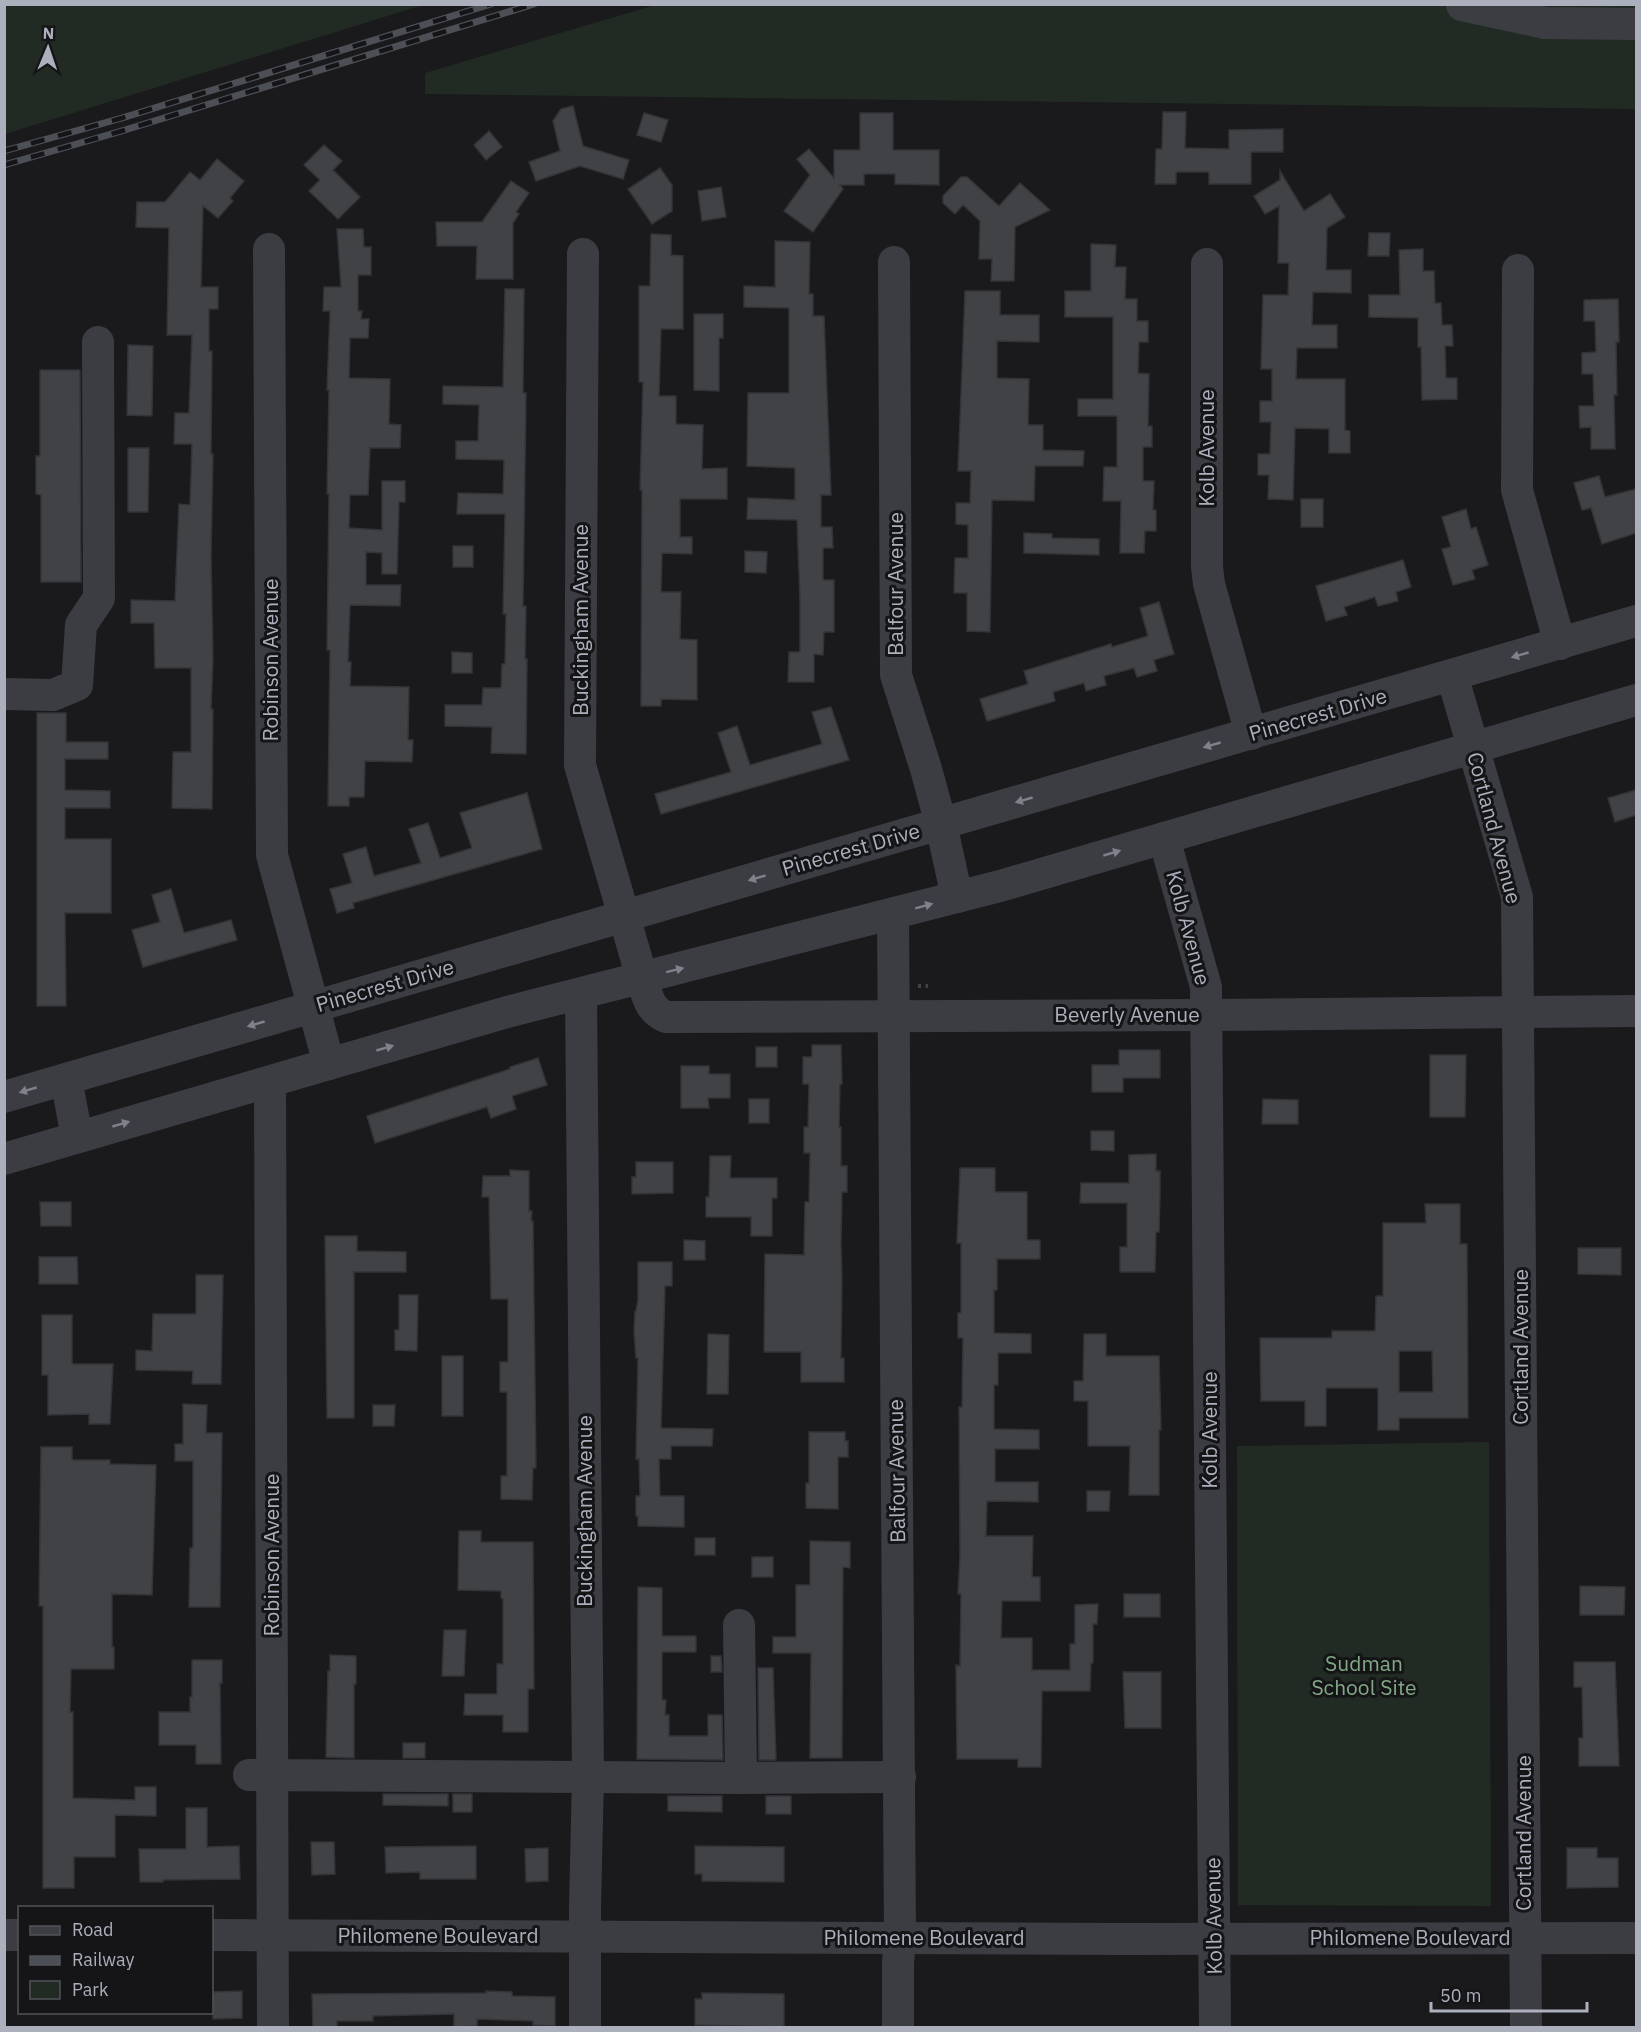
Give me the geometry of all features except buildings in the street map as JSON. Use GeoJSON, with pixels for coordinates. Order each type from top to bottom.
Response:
{"type":"FeatureCollection","features":[{"type":"Feature","properties":{"kind":"street"},"geometry":{"type":"LineString","coordinates":[[1462,5],[1545,23],[1636,24]]}},
{"type":"Feature","properties":{"kind":"street","name":"Robinson Avenue"},"geometry":{"type":"LineString","coordinates":[[269,249],[272,855],[329,1064]]}},
{"type":"Feature","properties":{"kind":"street","name":"Buckingham Avenue"},"geometry":{"type":"LineString","coordinates":[[583,254],[580,765],[642,978]]}},
{"type":"Feature","properties":{"kind":"street","name":"Balfour Avenue"},"geometry":{"type":"LineString","coordinates":[[894,262],[896,675],[926,769],[957,897]]}},
{"type":"Feature","properties":{"kind":"street","name":"Kolb Avenue"},"geometry":{"type":"LineString","coordinates":[[1207,264],[1207,567],[1209,584],[1251,734]]}},
{"type":"Feature","properties":{"kind":"street"},"geometry":{"type":"LineString","coordinates":[[1518,270],[1517,490],[1560,644]]}},
{"type":"Feature","properties":{"kind":"street"},"geometry":{"type":"LineString","coordinates":[[4,694],[53,695],[77,685],[81,625],[99,598],[98,342]]}},
{"type":"Feature","properties":{"kind":"street","name":"Pinecrest Drive"},"geometry":{"type":"LineString","coordinates":[[4,1096],[1636,621]]}},
{"type":"Feature","properties":{"kind":"street","name":"Cortland Avenue"},"geometry":{"type":"LineString","coordinates":[[1452,675],[1517,897],[1526,2028]]}},
{"type":"Feature","properties":{"kind":"street"},"geometry":{"type":"LineString","coordinates":[[4,1159],[507,1012],[957,897],[1636,700]]}},
{"type":"Feature","properties":{"kind":"street","name":"Kolb Avenue"},"geometry":{"type":"LineString","coordinates":[[1164,838],[1206,987],[1215,2028]]}},
{"type":"Feature","properties":{"kind":"street","name":"Balfour Avenue"},"geometry":{"type":"LineString","coordinates":[[893,914],[900,1777],[898,2028]]}},
{"type":"Feature","properties":{"kind":"street","name":"Beverly Avenue"},"geometry":{"type":"LineString","coordinates":[[642,978],[651,1006],[657,1013],[666,1017],[1636,1011]]}},
{"type":"Feature","properties":{"kind":"street","name":"Buckingham Avenue"},"geometry":{"type":"LineString","coordinates":[[581,994],[588,1776],[585,2028]]}},
{"type":"Feature","properties":{"kind":"street"},"geometry":{"type":"LineString","coordinates":[[66,1079],[77,1137]]}},
{"type":"Feature","properties":{"kind":"street","name":"Robinson Avenue"},"geometry":{"type":"LineString","coordinates":[[270,1082],[261,1775],[273,1936],[273,2028]]}},
{"type":"Feature","properties":{"kind":"street"},"geometry":{"type":"LineString","coordinates":[[739,1625],[741,1778]]}},
{"type":"Feature","properties":{"kind":"street"},"geometry":{"type":"LineString","coordinates":[[261,1775],[900,1777]]}},
{"type":"Feature","properties":{"kind":"street","name":"Philomene Boulevard"},"geometry":{"type":"LineString","coordinates":[[213,1935],[1636,1938]]}},
{"type":"Feature","properties":{"kind":"green space"},"geometry":{"type":"Polygon","coordinates":[[[5,4],[423,4],[423,5],[5,134],[5,4]]]}},
{"type":"Feature","properties":{"kind":"green space"},"geometry":{"type":"Polygon","coordinates":[[[655,5],[1636,5],[1636,109],[425,94],[425,73],[655,5]]]}},
{"type":"Feature","properties":{"kind":"green space","name":"Sudman School Site"},"geometry":{"type":"Polygon","coordinates":[[[1489,1442],[1491,1906],[1238,1905],[1237,1446],[1489,1442]]]}},
{"type":"Feature","properties":{"kind":"railway"},"geometry":{"type":"LineString","coordinates":[[4,151],[122,118],[491,4]]}},
{"type":"Feature","properties":{"kind":"railway"},"geometry":{"type":"LineString","coordinates":[[4,165],[534,4]]}}]}
